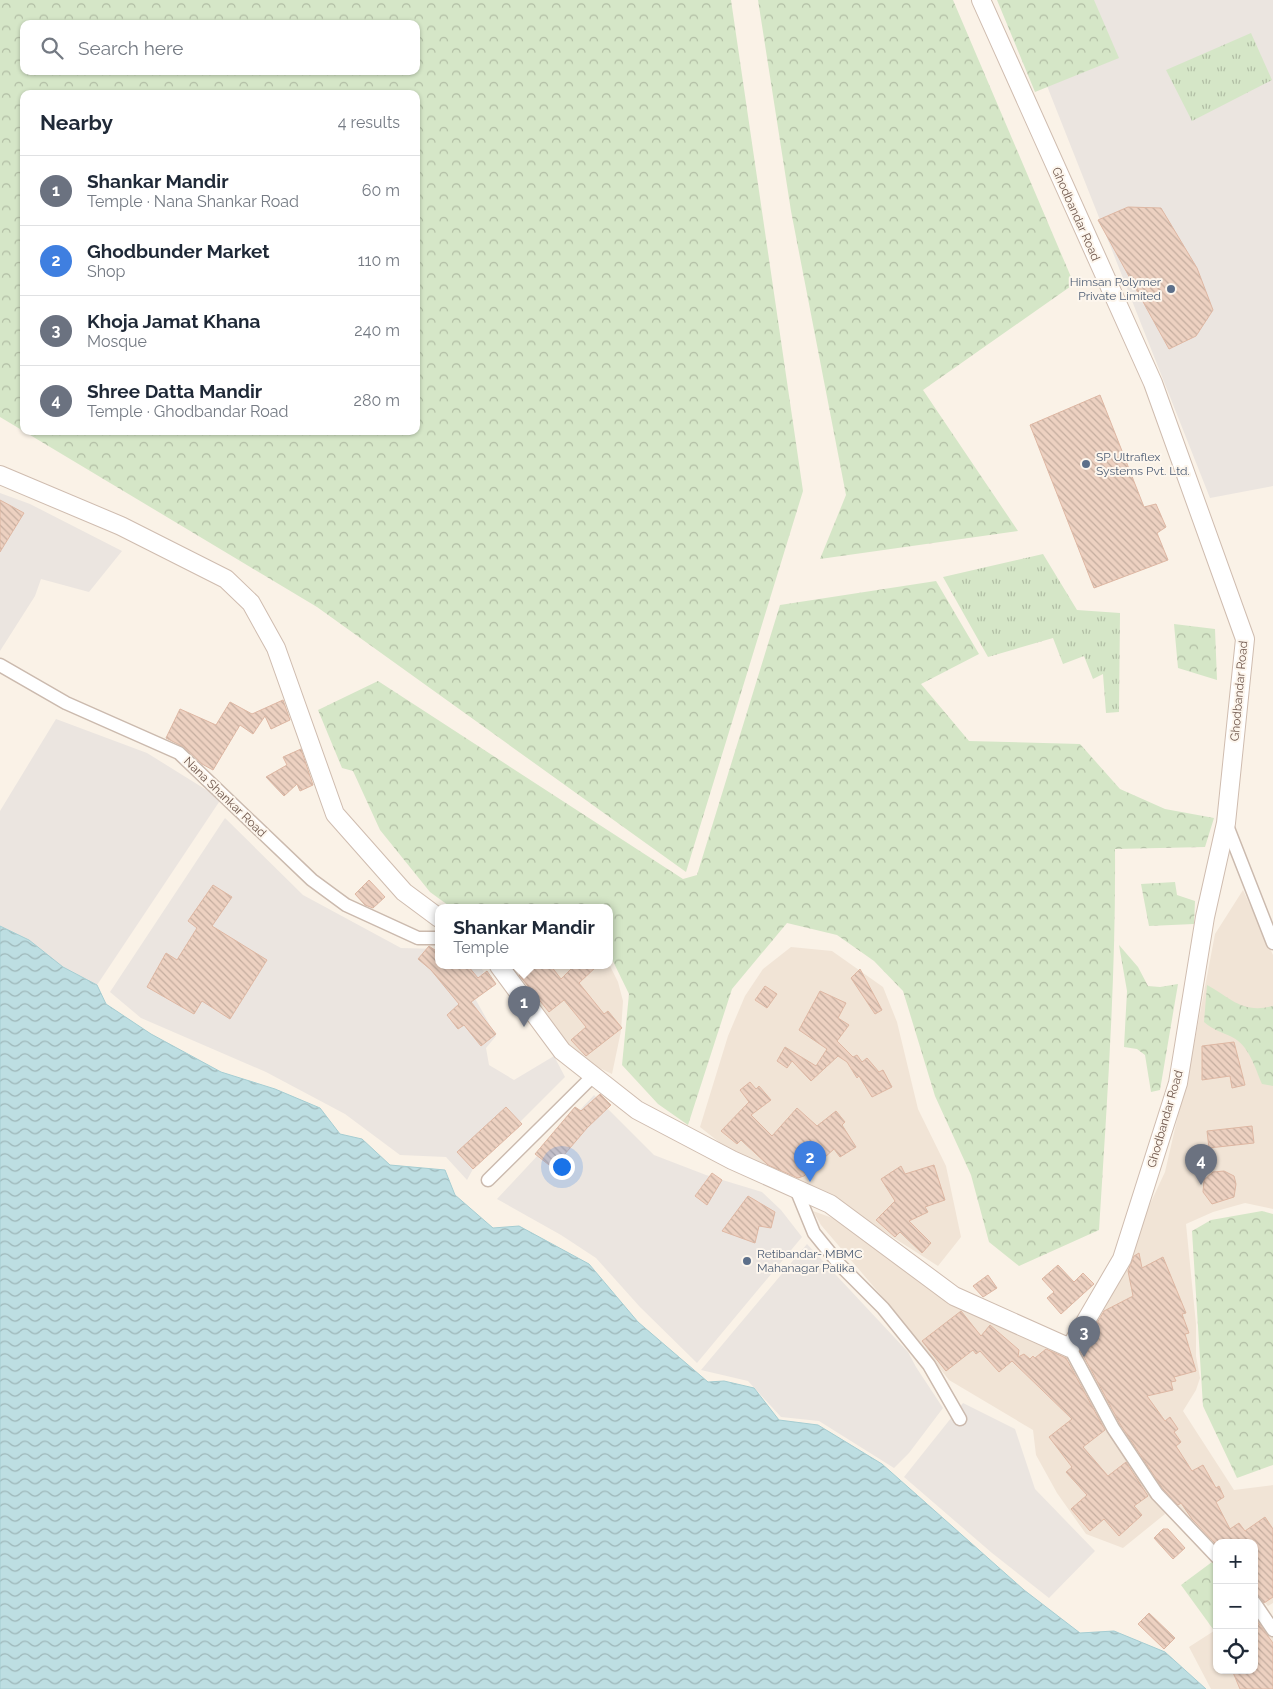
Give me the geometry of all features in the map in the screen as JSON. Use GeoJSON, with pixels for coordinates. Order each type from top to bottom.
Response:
{"type":"FeatureCollection","features":[{"type":"Feature","properties":{"kind":"street","name":"Ghodbandar Road"},"geometry":{"type":"LineString","coordinates":[[980,0],[1153,383],[1245,639],[1226,823],[1205,917],[1178,1083],[1122,1259],[1070,1348]]}},
{"type":"Feature","properties":{"kind":"street"},"geometry":{"type":"LineString","coordinates":[[0,475],[121,526],[226,579],[251,604],[276,648],[335,814],[404,892],[435,915]]}},
{"type":"Feature","properties":{"kind":"street","name":"Nana Shankar Road"},"geometry":{"type":"LineString","coordinates":[[0,665],[66,703],[179,753],[312,880],[346,904],[418,938],[435,938]]}},
{"type":"Feature","properties":{"kind":"street"},"geometry":{"type":"LineString","coordinates":[[1226,823],[1273,943]]}},
{"type":"Feature","properties":{"kind":"street"},"geometry":{"type":"LineString","coordinates":[[501,969],[562,1051],[637,1110],[732,1160],[830,1204],[954,1296],[1070,1348],[1113,1428],[1157,1494],[1213,1553]]}},
{"type":"Feature","properties":{"kind":"street"},"geometry":{"type":"LineString","coordinates":[[488,1180],[593,1076]]}},
{"type":"Feature","properties":{"kind":"street"},"geometry":{"type":"LineString","coordinates":[[796,1190],[814,1233],[840,1264],[883,1308],[930,1365],[960,1420]]}},
{"type":"Feature","properties":{"kind":"street"},"geometry":{"type":"LineString","coordinates":[[1258,1608],[1273,1630]]}},
{"type":"Feature","properties":{"kind":"shaded area"},"geometry":{"type":"Polygon","coordinates":[[[1013,0],[1273,0],[1273,486],[1210,498],[1013,0]]]}},
{"type":"Feature","properties":{"kind":"shaded area"},"geometry":{"type":"Polygon","coordinates":[[[0,493],[30,504],[122,551],[89,592],[41,579],[35,596],[0,651],[0,493]]]}},
{"type":"Feature","properties":{"kind":"shaded area"},"geometry":{"type":"Polygon","coordinates":[[[56,719],[147,753],[221,799],[97,985],[63,967],[29,940],[0,926],[0,811],[56,719]]]}},
{"type":"Feature","properties":{"kind":"shaded area"},"geometry":{"type":"Polygon","coordinates":[[[225,818],[303,895],[401,948],[435,949],[435,969],[482,969],[484,971],[472,993],[496,1036],[486,1048],[489,1065],[514,1080],[554,1056],[565,1077],[473,1169],[467,1180],[446,1157],[400,1155],[345,1114],[266,1072],[141,1018],[110,992],[225,818]]]}},
{"type":"Feature","properties":{"kind":"shaded area"},"geometry":{"type":"Polygon","coordinates":[[[1243,890],[1273,955],[1273,1209],[1245,1203],[1213,1212],[1186,1224],[1196,1324],[1196,1356],[1200,1378],[1196,1390],[1183,1411],[1234,1490],[1273,1485],[1273,1603],[1268,1606],[1258,1595],[1258,1539],[1213,1539],[1213,1546],[1181,1515],[1114,1427],[1073,1344],[1120,1268],[1165,1172],[1193,1050],[1215,934],[1243,890]]]}},
{"type":"Feature","properties":{"kind":"shaded area"},"geometry":{"type":"Polygon","coordinates":[[[791,947],[832,951],[883,987],[897,1022],[918,1109],[946,1166],[961,1237],[938,1266],[833,1199],[724,1146],[700,1127],[728,1036],[745,996],[763,969],[791,947]]]}},
{"type":"Feature","properties":{"kind":"shaded area"},"geometry":{"type":"Polygon","coordinates":[[[511,969],[612,969],[618,982],[623,1001],[621,1031],[612,1074],[587,1062],[564,1040],[511,969]]]}},
{"type":"Feature","properties":{"kind":"shaded area"},"geometry":{"type":"Polygon","coordinates":[[[594,1095],[654,1155],[706,1175],[762,1192],[781,1210],[802,1237],[697,1363],[640,1307],[596,1258],[561,1235],[497,1199],[594,1095]]]}},
{"type":"Feature","properties":{"kind":"shaded area"},"geometry":{"type":"Polygon","coordinates":[[[813,1211],[838,1220],[964,1308],[1033,1341],[1053,1341],[1070,1350],[1165,1514],[1123,1548],[1086,1534],[1057,1493],[1036,1455],[1033,1430],[949,1380],[897,1314],[821,1225],[813,1211]]]}},
{"type":"Feature","properties":{"kind":"shaded area"},"geometry":{"type":"Polygon","coordinates":[[[807,1244],[908,1352],[943,1408],[909,1453],[894,1468],[819,1421],[781,1417],[748,1381],[701,1370],[807,1244]]]}},
{"type":"Feature","properties":{"kind":"shaded area"},"geometry":{"type":"Polygon","coordinates":[[[963,1403],[1015,1429],[1035,1489],[1095,1551],[1049,1598],[992,1553],[904,1477],[963,1403]]]}},
{"type":"Feature","properties":{"kind":"shaded area"},"geometry":{"type":"Polygon","coordinates":[[[1258,1609],[1273,1633],[1273,1689],[1211,1689],[1189,1647],[1213,1632],[1213,1674],[1258,1674],[1258,1609]]]}},
{"type":"Feature","properties":{"kind":"green space"},"geometry":{"type":"Polygon","coordinates":[[[0,0],[731,0],[803,491],[686,872],[317,607],[30,435],[420,435],[420,90],[20,90],[20,429],[0,417],[0,0]]]}},
{"type":"Feature","properties":{"kind":"green space"},"geometry":{"type":"Polygon","coordinates":[[[758,0],[953,0],[1074,284],[923,390],[1018,531],[820,559],[846,495],[791,211],[758,0]]]}},
{"type":"Feature","properties":{"kind":"green space"},"geometry":{"type":"Polygon","coordinates":[[[997,0],[1094,0],[1119,58],[1035,92],[997,0]]]}},
{"type":"Feature","properties":{"kind":"green space"},"geometry":{"type":"Polygon","coordinates":[[[1251,33],[1272,80],[1192,121],[1166,70],[1251,33]]]}},
{"type":"Feature","properties":{"kind":"green space"},"geometry":{"type":"Polygon","coordinates":[[[1043,554],[1077,610],[1120,613],[1119,712],[1106,713],[1103,674],[1093,679],[1084,656],[1063,664],[1053,638],[988,657],[943,577],[1043,554]]]}},
{"type":"Feature","properties":{"kind":"green space"},"geometry":{"type":"Polygon","coordinates":[[[936,581],[979,654],[921,684],[969,741],[1080,744],[1120,789],[1165,809],[1214,818],[1205,847],[1115,849],[1112,992],[1099,1230],[1019,1266],[989,1242],[971,1175],[935,1096],[903,991],[874,961],[837,935],[787,923],[732,989],[688,1125],[658,1104],[622,1065],[629,994],[613,961],[613,904],[446,904],[430,892],[380,830],[353,771],[342,768],[318,710],[378,681],[683,879],[697,875],[780,605],[936,581]]]}},
{"type":"Feature","properties":{"kind":"green space"},"geometry":{"type":"Polygon","coordinates":[[[1174,624],[1215,629],[1217,680],[1178,668],[1174,624]]]}},
{"type":"Feature","properties":{"kind":"green space"},"geometry":{"type":"Polygon","coordinates":[[[1175,882],[1177,895],[1195,901],[1194,924],[1149,926],[1141,884],[1175,882]]]}},
{"type":"Feature","properties":{"kind":"green space"},"geometry":{"type":"Polygon","coordinates":[[[1119,945],[1138,967],[1148,986],[1160,987],[1178,984],[1160,1090],[1151,1092],[1145,1055],[1137,1049],[1124,1047],[1127,991],[1119,945]]]}},
{"type":"Feature","properties":{"kind":"green space"},"geometry":{"type":"Polygon","coordinates":[[[1207,985],[1245,1006],[1262,1008],[1273,1006],[1273,1086],[1262,1084],[1243,1045],[1204,1022],[1207,985]]]}},
{"type":"Feature","properties":{"kind":"green space"},"geometry":{"type":"Polygon","coordinates":[[[1262,1211],[1273,1214],[1273,1465],[1237,1478],[1203,1406],[1192,1231],[1211,1220],[1262,1211]]]}},
{"type":"Feature","properties":{"kind":"green space"},"geometry":{"type":"Polygon","coordinates":[[[1213,1561],[1213,1629],[1181,1585],[1213,1561]]]}},
{"type":"Feature","properties":{"kind":"water"},"geometry":{"type":"Polygon","coordinates":[[[0,926],[29,940],[63,967],[97,985],[106,1004],[151,1034],[221,1072],[275,1089],[320,1108],[340,1134],[362,1139],[390,1165],[445,1170],[455,1195],[493,1228],[519,1226],[589,1264],[638,1322],[708,1382],[724,1381],[754,1388],[779,1420],[818,1425],[882,1464],[1024,1590],[1080,1633],[1114,1631],[1165,1652],[1206,1689],[0,1689],[0,926]]]}},
{"type":"Feature","properties":{"kind":"building","name":"Himsan Polymer Private Limited"},"geometry":{"type":"Polygon","coordinates":[[[1128,207],[1161,208],[1197,268],[1213,310],[1196,336],[1169,349],[1098,220],[1128,207]]]}},
{"type":"Feature","properties":{"kind":"building","name":"SP Ultraflex Systems Pvt. Ltd."},"geometry":{"type":"Polygon","coordinates":[[[1100,395],[1144,507],[1156,504],[1166,527],[1157,533],[1168,560],[1094,588],[1030,425],[1100,395]]]}},
{"type":"Feature","properties":{"kind":"building"},"geometry":{"type":"Polygon","coordinates":[[[0,500],[24,513],[0,552],[0,500]]]}},
{"type":"Feature","properties":{"kind":"building"},"geometry":{"type":"Polygon","coordinates":[[[283,700],[290,720],[271,729],[265,716],[253,734],[240,725],[213,770],[202,764],[184,747],[166,738],[180,709],[216,725],[230,702],[252,714],[283,700]]]}},
{"type":"Feature","properties":{"kind":"building"},"geometry":{"type":"Polygon","coordinates":[[[301,749],[313,785],[300,791],[297,784],[284,796],[266,777],[287,765],[283,757],[301,749]]]}},
{"type":"Feature","properties":{"kind":"building"},"geometry":{"type":"Polygon","coordinates":[[[369,880],[385,897],[373,908],[365,905],[355,894],[369,880]]]}},
{"type":"Feature","properties":{"kind":"building"},"geometry":{"type":"Polygon","coordinates":[[[213,885],[232,897],[212,926],[267,960],[230,1019],[202,1001],[194,1014],[147,987],[166,953],[177,960],[197,928],[188,921],[213,885]]]}},
{"type":"Feature","properties":{"kind":"building"},"geometry":{"type":"Polygon","coordinates":[[[429,946],[435,950],[435,969],[470,969],[478,978],[487,971],[496,984],[471,1002],[496,1034],[481,1046],[464,1025],[458,1029],[447,1015],[459,1004],[431,970],[418,959],[429,946]]]}},
{"type":"Feature","properties":{"kind":"building"},"geometry":{"type":"Polygon","coordinates":[[[527,969],[553,969],[561,979],[571,969],[594,969],[579,983],[604,1014],[608,1011],[622,1028],[586,1056],[571,1040],[586,1027],[564,1000],[549,1012],[519,975],[527,969]]]}},
{"type":"Feature","properties":{"kind":"building"},"geometry":{"type":"Polygon","coordinates":[[[860,969],[882,1010],[875,1014],[851,978],[860,969]]]}},
{"type":"Feature","properties":{"kind":"building"},"geometry":{"type":"Polygon","coordinates":[[[765,986],[777,994],[767,1008],[755,1000],[765,986]]]}},
{"type":"Feature","properties":{"kind":"building"},"geometry":{"type":"Polygon","coordinates":[[[820,991],[846,1003],[838,1018],[849,1025],[837,1041],[853,1057],[857,1055],[862,1062],[867,1058],[879,1072],[883,1070],[892,1087],[872,1097],[859,1076],[857,1078],[847,1062],[838,1056],[811,1081],[792,1061],[787,1068],[777,1061],[785,1047],[816,1066],[827,1049],[799,1030],[820,991]]]}},
{"type":"Feature","properties":{"kind":"building"},"geometry":{"type":"Polygon","coordinates":[[[1234,1042],[1245,1085],[1232,1088],[1230,1076],[1202,1080],[1202,1046],[1234,1042]]]}},
{"type":"Feature","properties":{"kind":"building"},"geometry":{"type":"Polygon","coordinates":[[[750,1082],[756,1089],[759,1086],[771,1100],[751,1115],[772,1136],[797,1108],[817,1126],[836,1111],[845,1122],[842,1125],[856,1147],[840,1157],[834,1149],[804,1176],[798,1178],[768,1165],[741,1140],[737,1144],[721,1131],[749,1102],[740,1090],[750,1082]]]}},
{"type":"Feature","properties":{"kind":"building"},"geometry":{"type":"Polygon","coordinates":[[[600,1094],[611,1105],[587,1128],[553,1168],[535,1154],[575,1107],[581,1111],[600,1094]]]}},
{"type":"Feature","properties":{"kind":"building"},"geometry":{"type":"Polygon","coordinates":[[[506,1107],[522,1124],[473,1169],[457,1152],[506,1107]]]}},
{"type":"Feature","properties":{"kind":"building"},"geometry":{"type":"Polygon","coordinates":[[[1252,1126],[1254,1143],[1209,1148],[1207,1131],[1252,1126]]]}},
{"type":"Feature","properties":{"kind":"building"},"geometry":{"type":"Polygon","coordinates":[[[934,1165],[945,1200],[925,1207],[928,1212],[909,1221],[931,1243],[922,1253],[900,1232],[895,1237],[876,1220],[895,1201],[881,1179],[901,1166],[905,1174],[934,1165]]]}},
{"type":"Feature","properties":{"kind":"building"},"geometry":{"type":"Polygon","coordinates":[[[1224,1171],[1234,1176],[1236,1184],[1234,1197],[1212,1204],[1203,1192],[1204,1180],[1213,1172],[1224,1171]]]}},
{"type":"Feature","properties":{"kind":"building"},"geometry":{"type":"Polygon","coordinates":[[[712,1173],[722,1180],[707,1205],[695,1196],[712,1173]]]}},
{"type":"Feature","properties":{"kind":"building"},"geometry":{"type":"Polygon","coordinates":[[[748,1196],[775,1212],[771,1228],[759,1226],[755,1243],[722,1231],[748,1196]]]}},
{"type":"Feature","properties":{"kind":"building"},"geometry":{"type":"Polygon","coordinates":[[[1139,1253],[1142,1268],[1163,1257],[1186,1313],[1182,1314],[1189,1333],[1185,1334],[1196,1371],[1174,1377],[1176,1381],[1171,1382],[1173,1390],[1147,1396],[1165,1421],[1170,1417],[1178,1429],[1174,1432],[1181,1442],[1176,1446],[1192,1471],[1203,1465],[1216,1488],[1219,1486],[1224,1497],[1216,1502],[1230,1529],[1239,1523],[1245,1531],[1265,1517],[1273,1529],[1273,1597],[1264,1603],[1258,1597],[1258,1539],[1213,1539],[1213,1541],[1192,1519],[1181,1503],[1178,1505],[1163,1489],[1120,1424],[1081,1351],[1104,1311],[1133,1296],[1128,1271],[1134,1256],[1139,1253]]]}},
{"type":"Feature","properties":{"kind":"building"},"geometry":{"type":"Polygon","coordinates":[[[1058,1265],[1074,1282],[1083,1273],[1094,1284],[1061,1314],[1047,1298],[1054,1292],[1042,1279],[1058,1265]]]}},
{"type":"Feature","properties":{"kind":"building"},"geometry":{"type":"Polygon","coordinates":[[[988,1275],[997,1288],[983,1297],[973,1286],[988,1275]]]}},
{"type":"Feature","properties":{"kind":"building"},"geometry":{"type":"Polygon","coordinates":[[[961,1311],[981,1336],[990,1325],[1019,1350],[1018,1357],[1024,1354],[1030,1359],[1033,1356],[1035,1358],[1046,1349],[1066,1358],[1105,1430],[1083,1447],[1108,1476],[1126,1462],[1148,1496],[1134,1506],[1142,1515],[1119,1536],[1104,1519],[1090,1531],[1071,1509],[1087,1495],[1066,1472],[1072,1467],[1049,1437],[1072,1419],[1012,1361],[999,1372],[980,1351],[976,1354],[973,1350],[946,1371],[922,1341],[961,1311]]]}},
{"type":"Feature","properties":{"kind":"building"},"geometry":{"type":"Polygon","coordinates":[[[1163,1529],[1168,1529],[1185,1548],[1173,1559],[1154,1538],[1163,1529]]]}},
{"type":"Feature","properties":{"kind":"building"},"geometry":{"type":"Polygon","coordinates":[[[1149,1613],[1175,1638],[1164,1649],[1138,1624],[1149,1613]]]}},
{"type":"Feature","properties":{"kind":"building"},"geometry":{"type":"Polygon","coordinates":[[[1258,1622],[1273,1643],[1273,1689],[1240,1689],[1234,1674],[1258,1674],[1258,1622]]]}},
{"type":"Feature","properties":{"kind":"place","name":"Himsan Polymer Private Limited"},"geometry":{"type":"Point","coordinates":[1171,289]}},
{"type":"Feature","properties":{"kind":"place","name":"SP Ultraflex Systems Pvt. Ltd."},"geometry":{"type":"Point","coordinates":[1086,464]}},
{"type":"Feature","properties":{"kind":"place","name":"Shankar Mandir"},"geometry":{"type":"Point","coordinates":[524,1027]}},
{"type":"Feature","properties":{"kind":"place","name":"Ghodbunder Market"},"geometry":{"type":"Point","coordinates":[810,1182]}},
{"type":"Feature","properties":{"kind":"place","name":"Shree Datta Mandir"},"geometry":{"type":"Point","coordinates":[1201,1185]}},
{"type":"Feature","properties":{"kind":"place","name":"Retibandar- MBMC Mahanagar Palika"},"geometry":{"type":"Point","coordinates":[747,1261]}},
{"type":"Feature","properties":{"kind":"place","name":"Khoja Jamat Khana"},"geometry":{"type":"Point","coordinates":[1084,1357]}}]}
